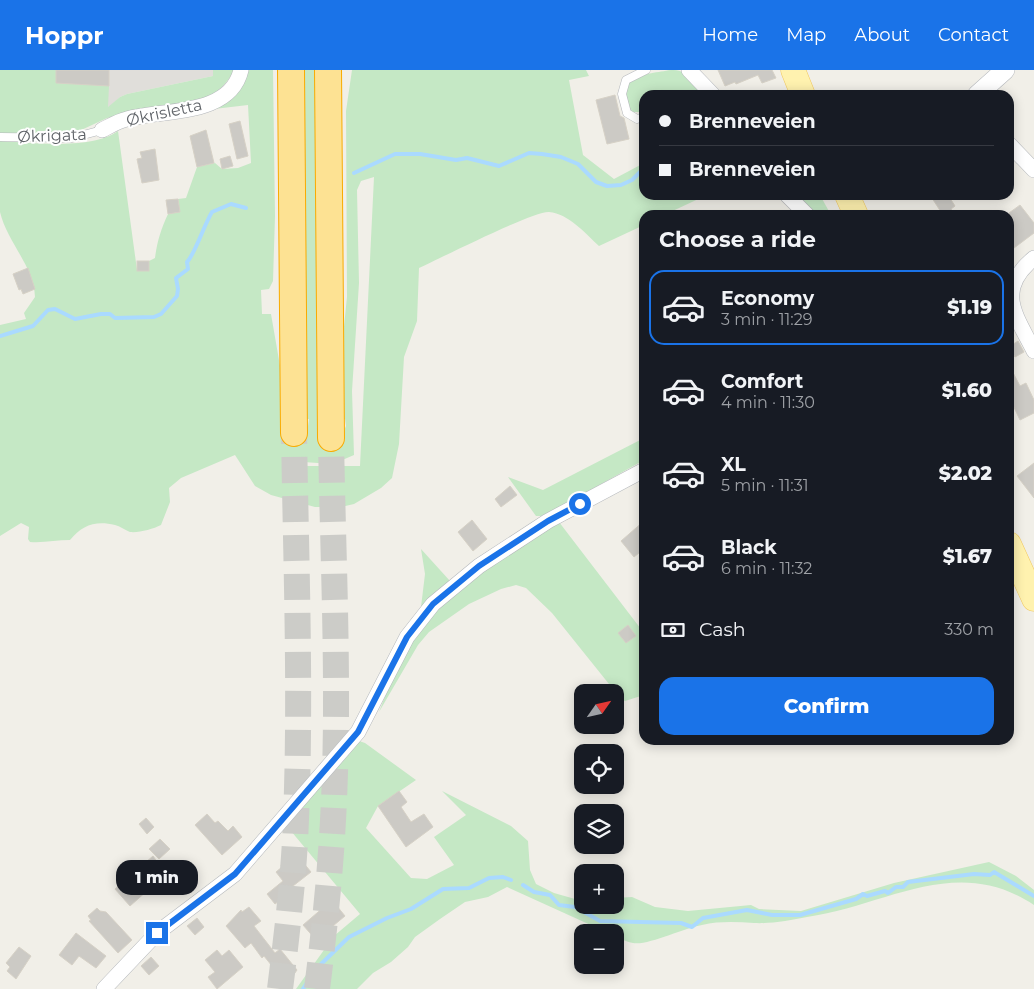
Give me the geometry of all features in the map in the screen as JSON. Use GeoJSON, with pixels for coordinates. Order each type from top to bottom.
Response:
{"type":"FeatureCollection","features":[{"type":"Feature","properties":{"kind":"highway"},"geometry":{"type":"LineString","coordinates":[[291,70],[294,433]]}},
{"type":"Feature","properties":{"kind":"highway"},"geometry":{"type":"LineString","coordinates":[[328,70],[331,438]]}},
{"type":"Feature","properties":{"kind":"highway"},"geometry":{"type":"LineString","coordinates":[[330,185],[338,155],[340,100],[344,70]]}},
{"type":"Feature","properties":{"kind":"main road"},"geometry":{"type":"LineString","coordinates":[[794,70],[801,90]]}},
{"type":"Feature","properties":{"kind":"main road"},"geometry":{"type":"LineString","coordinates":[[1014,555],[1034,599]]}},
{"type":"Feature","properties":{"kind":"street","name":"Økrisletta"},"geometry":{"type":"LineString","coordinates":[[102,130],[127,118],[179,110],[216,101],[236,81],[241,70]]}},
{"type":"Feature","properties":{"kind":"street"},"geometry":{"type":"LineString","coordinates":[[689,70],[705,90]]}},
{"type":"Feature","properties":{"kind":"street"},"geometry":{"type":"LineString","coordinates":[[983,90],[1005,70]]}},
{"type":"Feature","properties":{"kind":"street"},"geometry":{"type":"LineString","coordinates":[[1014,149],[1034,170]]}},
{"type":"Feature","properties":{"kind":"street"},"geometry":{"type":"LineString","coordinates":[[792,200],[802,210]]}},
{"type":"Feature","properties":{"kind":"street"},"geometry":{"type":"LineString","coordinates":[[1014,283],[1017,274],[1034,258]]}},
{"type":"Feature","properties":{"kind":"street"},"geometry":{"type":"LineString","coordinates":[[1014,308],[1034,351]]}},
{"type":"Feature","properties":{"kind":"street"},"geometry":{"type":"LineString","coordinates":[[104,989],[157,933],[235,874],[358,732],[407,637],[433,604],[479,566],[548,521],[639,473]]}},
{"type":"Feature","properties":{"kind":"lane"},"geometry":{"type":"LineString","coordinates":[[639,118],[627,113],[622,94],[626,80],[646,70]]}},
{"type":"Feature","properties":{"kind":"lane","name":"Økrigata"},"geometry":{"type":"LineString","coordinates":[[0,136],[72,138],[102,130]]}},
{"type":"Feature","properties":{"kind":"shaded area"},"geometry":{"type":"Polygon","coordinates":[[[50,70],[213,70],[213,76],[127,94],[120,97],[108,108],[108,86],[56,83],[50,70]]]}},
{"type":"Feature","properties":{"kind":"green space"},"geometry":{"type":"Polygon","coordinates":[[[0,70],[56,70],[56,83],[109,86],[108,107],[127,94],[213,76],[213,70],[234,70],[222,87],[204,99],[107,118],[77,132],[54,136],[0,133],[0,70]]]}},
{"type":"Feature","properties":{"kind":"green space"},"geometry":{"type":"Polygon","coordinates":[[[247,70],[273,70],[275,216],[273,281],[269,289],[261,290],[262,314],[271,314],[284,389],[307,433],[309,419],[304,419],[299,70],[320,70],[341,437],[346,426],[345,419],[341,419],[341,356],[347,297],[346,111],[352,70],[586,70],[589,76],[569,80],[583,155],[614,179],[639,166],[639,200],[696,200],[675,210],[639,210],[639,227],[599,246],[563,216],[549,212],[540,214],[506,227],[419,268],[417,321],[404,357],[399,444],[392,478],[381,488],[354,504],[341,507],[315,507],[271,495],[255,486],[235,455],[181,478],[169,488],[170,502],[161,525],[154,528],[130,532],[119,526],[102,523],[85,527],[70,540],[30,542],[28,539],[29,527],[21,523],[0,536],[0,325],[26,319],[24,313],[35,297],[30,275],[8,234],[0,212],[0,141],[45,144],[78,143],[107,137],[118,131],[137,270],[149,271],[149,261],[155,258],[163,225],[168,214],[180,212],[178,199],[186,198],[197,167],[215,163],[222,169],[238,168],[251,163],[248,105],[214,109],[236,94],[243,84],[247,70]],[[374,177],[361,181],[357,190],[359,283],[352,391],[354,455],[333,464],[303,462],[298,466],[360,466],[374,177]]]}},
{"type":"Feature","properties":{"kind":"green space"},"geometry":{"type":"Polygon","coordinates":[[[671,70],[681,71],[691,78],[699,90],[639,90],[639,112],[632,112],[626,100],[625,91],[628,84],[634,79],[651,73],[671,70]]]}},
{"type":"Feature","properties":{"kind":"green space"},"geometry":{"type":"Polygon","coordinates":[[[800,200],[823,200],[828,210],[809,210],[800,200]]]}},
{"type":"Feature","properties":{"kind":"green space"},"geometry":{"type":"Polygon","coordinates":[[[639,441],[639,463],[544,516],[536,516],[508,477],[543,490],[639,441]]]}},
{"type":"Feature","properties":{"kind":"green space"},"geometry":{"type":"Polygon","coordinates":[[[559,522],[639,626],[639,697],[624,700],[624,684],[609,684],[552,613],[526,588],[516,585],[501,589],[469,604],[429,632],[418,645],[379,712],[396,668],[422,624],[478,574],[559,522]]]}},
{"type":"Feature","properties":{"kind":"green space"},"geometry":{"type":"Polygon","coordinates":[[[421,549],[450,581],[423,608],[421,607],[425,574],[421,549]]]}},
{"type":"Feature","properties":{"kind":"green space"},"geometry":{"type":"Polygon","coordinates":[[[359,741],[365,743],[416,780],[378,806],[366,828],[411,878],[427,879],[454,865],[434,837],[466,815],[442,791],[511,826],[528,841],[530,870],[536,884],[554,893],[574,899],[574,914],[624,914],[624,897],[632,897],[655,907],[688,911],[751,905],[759,909],[801,911],[894,883],[989,862],[1016,876],[1034,890],[1034,905],[1005,890],[977,883],[949,883],[921,887],[836,911],[781,922],[708,924],[647,942],[633,943],[624,940],[624,924],[588,924],[507,887],[488,897],[465,902],[440,919],[415,937],[408,947],[391,962],[373,973],[357,989],[296,989],[334,936],[360,914],[286,825],[359,741]]]}},
{"type":"Feature","properties":{"kind":"building"},"geometry":{"type":"Polygon","coordinates":[[[56,70],[109,70],[109,86],[56,83],[56,70]]]}},
{"type":"Feature","properties":{"kind":"building"},"geometry":{"type":"Polygon","coordinates":[[[718,70],[772,70],[776,78],[762,83],[758,75],[736,84],[735,82],[725,86],[718,70]]]}},
{"type":"Feature","properties":{"kind":"building"},"geometry":{"type":"Polygon","coordinates":[[[615,95],[620,116],[624,118],[629,139],[607,144],[596,100],[615,95]]]}},
{"type":"Feature","properties":{"kind":"building"},"geometry":{"type":"Polygon","coordinates":[[[240,121],[248,156],[237,159],[229,124],[240,121]]]}},
{"type":"Feature","properties":{"kind":"building"},"geometry":{"type":"Polygon","coordinates":[[[206,130],[214,163],[197,167],[190,136],[206,130]]]}},
{"type":"Feature","properties":{"kind":"building"},"geometry":{"type":"Polygon","coordinates":[[[155,149],[159,180],[142,183],[137,159],[142,158],[140,152],[155,149]]]}},
{"type":"Feature","properties":{"kind":"building"},"geometry":{"type":"Polygon","coordinates":[[[230,156],[233,166],[222,169],[220,159],[230,156]]]}},
{"type":"Feature","properties":{"kind":"building"},"geometry":{"type":"Polygon","coordinates":[[[178,199],[180,212],[168,214],[166,200],[178,199]]]}},
{"type":"Feature","properties":{"kind":"building"},"geometry":{"type":"Polygon","coordinates":[[[933,200],[951,200],[955,206],[952,210],[940,210],[933,200]]]}},
{"type":"Feature","properties":{"kind":"building"},"geometry":{"type":"Polygon","coordinates":[[[1020,205],[1034,223],[1034,233],[1014,248],[1014,210],[1020,205]]]}},
{"type":"Feature","properties":{"kind":"building"},"geometry":{"type":"Polygon","coordinates":[[[137,261],[149,261],[149,271],[137,271],[137,261]]]}},
{"type":"Feature","properties":{"kind":"building"},"geometry":{"type":"Polygon","coordinates":[[[28,268],[35,289],[23,294],[21,289],[19,290],[13,274],[28,268]]]}},
{"type":"Feature","properties":{"kind":"building"},"geometry":{"type":"Polygon","coordinates":[[[1018,341],[1024,352],[1015,357],[1014,355],[1014,344],[1018,341]]]}},
{"type":"Feature","properties":{"kind":"building"},"geometry":{"type":"Polygon","coordinates":[[[1014,375],[1020,386],[1026,383],[1034,400],[1034,413],[1020,420],[1014,407],[1014,375]]]}},
{"type":"Feature","properties":{"kind":"building"},"geometry":{"type":"Polygon","coordinates":[[[1034,463],[1034,498],[1017,476],[1034,463]]]}},
{"type":"Feature","properties":{"kind":"building"},"geometry":{"type":"Polygon","coordinates":[[[510,486],[517,495],[501,507],[495,499],[510,486]]]}},
{"type":"Feature","properties":{"kind":"building"},"geometry":{"type":"Polygon","coordinates":[[[472,520],[487,539],[473,551],[458,532],[472,520]]]}},
{"type":"Feature","properties":{"kind":"building"},"geometry":{"type":"Polygon","coordinates":[[[639,525],[639,553],[634,557],[621,541],[639,525]]]}},
{"type":"Feature","properties":{"kind":"building"},"geometry":{"type":"Polygon","coordinates":[[[628,625],[636,636],[626,643],[618,633],[628,625]]]}},
{"type":"Feature","properties":{"kind":"building"},"geometry":{"type":"Polygon","coordinates":[[[399,791],[407,802],[401,807],[411,822],[424,814],[433,827],[406,847],[378,806],[399,791]]]}},
{"type":"Feature","properties":{"kind":"building"},"geometry":{"type":"Polygon","coordinates":[[[207,814],[215,823],[218,821],[228,831],[233,826],[242,837],[222,855],[195,825],[207,814]]]}},
{"type":"Feature","properties":{"kind":"building"},"geometry":{"type":"Polygon","coordinates":[[[146,818],[154,827],[147,834],[139,824],[146,818]]]}},
{"type":"Feature","properties":{"kind":"building"},"geometry":{"type":"Polygon","coordinates":[[[160,839],[170,849],[159,859],[149,849],[160,839]]]}},
{"type":"Feature","properties":{"kind":"building"},"geometry":{"type":"Polygon","coordinates":[[[297,855],[311,872],[284,893],[286,896],[275,904],[267,894],[283,881],[276,872],[282,867],[281,865],[297,855]]]}},
{"type":"Feature","properties":{"kind":"building"},"geometry":{"type":"Polygon","coordinates":[[[153,856],[166,874],[130,906],[115,889],[153,856]]]}},
{"type":"Feature","properties":{"kind":"building"},"geometry":{"type":"Polygon","coordinates":[[[332,900],[345,916],[316,940],[303,925],[332,900]]]}},
{"type":"Feature","properties":{"kind":"building"},"geometry":{"type":"Polygon","coordinates":[[[249,907],[261,921],[254,926],[275,953],[280,949],[297,970],[285,987],[271,977],[276,971],[264,956],[262,958],[251,943],[245,948],[226,926],[241,910],[242,912],[249,907]]]}},
{"type":"Feature","properties":{"kind":"building"},"geometry":{"type":"Polygon","coordinates":[[[97,908],[100,911],[106,912],[132,940],[118,953],[89,921],[91,920],[88,916],[97,908]]]}},
{"type":"Feature","properties":{"kind":"building"},"geometry":{"type":"Polygon","coordinates":[[[197,918],[204,927],[195,935],[187,926],[197,918]]]}},
{"type":"Feature","properties":{"kind":"building"},"geometry":{"type":"Polygon","coordinates":[[[76,933],[106,956],[96,968],[79,956],[72,965],[59,955],[76,933]]]}},
{"type":"Feature","properties":{"kind":"building"},"geometry":{"type":"Polygon","coordinates":[[[19,947],[31,956],[16,979],[7,971],[10,967],[6,963],[19,947]]]}},
{"type":"Feature","properties":{"kind":"building"},"geometry":{"type":"Polygon","coordinates":[[[217,950],[222,956],[229,950],[243,967],[217,989],[208,977],[215,972],[205,960],[217,950]]]}},
{"type":"Feature","properties":{"kind":"building"},"geometry":{"type":"Polygon","coordinates":[[[151,957],[159,966],[149,975],[141,966],[151,957]]]}},
{"type":"Feature","properties":{"kind":"waterway"},"geometry":{"type":"LineString","coordinates":[[354,173],[395,154],[420,154],[456,160],[467,158],[499,166],[529,153],[561,157],[578,164],[596,182],[607,186],[621,185],[632,180],[639,173]]}},
{"type":"Feature","properties":{"kind":"waterway"},"geometry":{"type":"LineString","coordinates":[[0,336],[33,326],[48,310],[55,309],[75,319],[101,314],[110,314],[115,318],[154,317],[161,314],[177,296],[176,278],[188,269],[187,262],[212,212],[231,204],[246,208]]}},
{"type":"Feature","properties":{"kind":"waterway"},"geometry":{"type":"LineString","coordinates":[[523,885],[534,892],[550,895],[559,905],[575,907],[600,921],[681,923],[692,927],[703,918],[747,910],[772,915],[800,915],[856,899],[863,894],[867,896],[885,891],[888,893],[896,887],[903,887],[908,882],[974,874],[990,875],[994,872],[1034,896]]}},
{"type":"Feature","properties":{"kind":"waterway"},"geometry":{"type":"LineString","coordinates":[[303,989],[318,967],[349,937],[387,918],[411,909],[443,889],[469,888],[489,878],[503,877],[511,880]]}},
{"type":"Feature","properties":{"kind":"tunnel"},"geometry":{"type":"LineString","coordinates":[[280,989],[288,926],[296,819],[298,626],[294,433]]}},
{"type":"Feature","properties":{"kind":"tunnel"},"geometry":{"type":"LineString","coordinates":[[317,989],[328,884],[335,773],[336,677],[331,438]]}},
{"type":"Feature","properties":{"kind":"route"},"geometry":{"type":"LineString","coordinates":[[157,933],[219,889],[235,874],[358,732],[407,637],[433,604],[479,566],[548,521],[580,504]]}}]}
